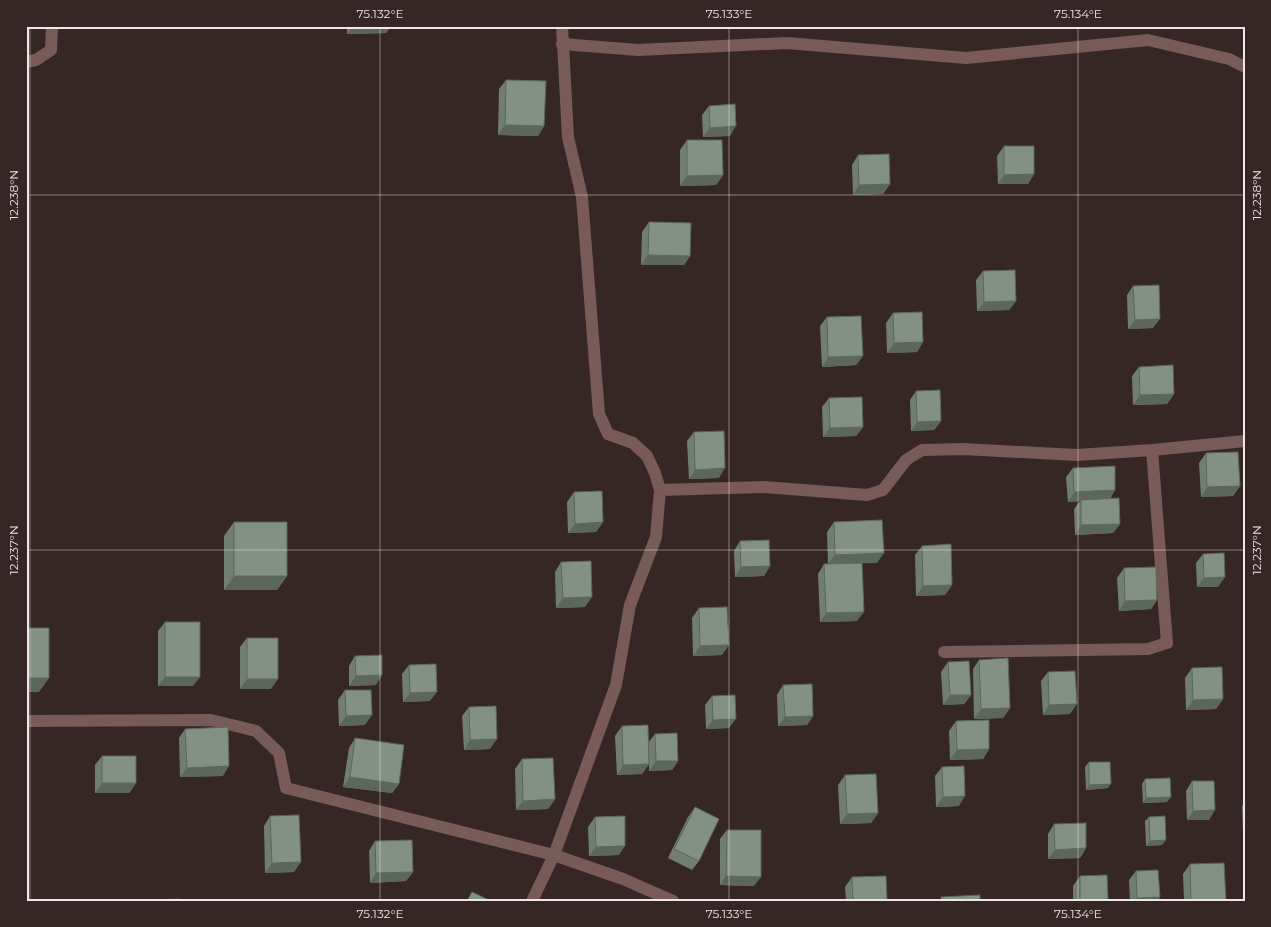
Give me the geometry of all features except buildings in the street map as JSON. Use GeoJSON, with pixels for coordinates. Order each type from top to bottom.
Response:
{"type":"FeatureCollection","features":[{"type":"Feature","properties":{"kind":"street"},"geometry":{"type":"LineString","coordinates":[[26,62],[36,60],[51,50],[52,26]]}},
{"type":"Feature","properties":{"kind":"street"},"geometry":{"type":"LineString","coordinates":[[532,901],[554,855],[616,685],[630,605],[656,537],[660,490],[647,456],[633,443],[608,434],[599,414],[582,198],[568,138],[562,26]]}},
{"type":"Feature","properties":{"kind":"street"},"geometry":{"type":"LineString","coordinates":[[562,44],[638,50],[787,43],[966,58],[1148,40],[1229,59],[1245,67]]}},
{"type":"Feature","properties":{"kind":"street"},"geometry":{"type":"LineString","coordinates":[[660,490],[764,487],[867,495],[883,490],[906,460],[922,450],[963,449],[1077,455],[1245,441]]}},
{"type":"Feature","properties":{"kind":"street"},"geometry":{"type":"LineString","coordinates":[[944,652],[1148,649],[1167,643],[1152,450]]}},
{"type":"Feature","properties":{"kind":"street"},"geometry":{"type":"LineString","coordinates":[[26,721],[211,720],[256,731],[279,753],[286,788],[554,855],[622,879],[673,901]]}}]}
